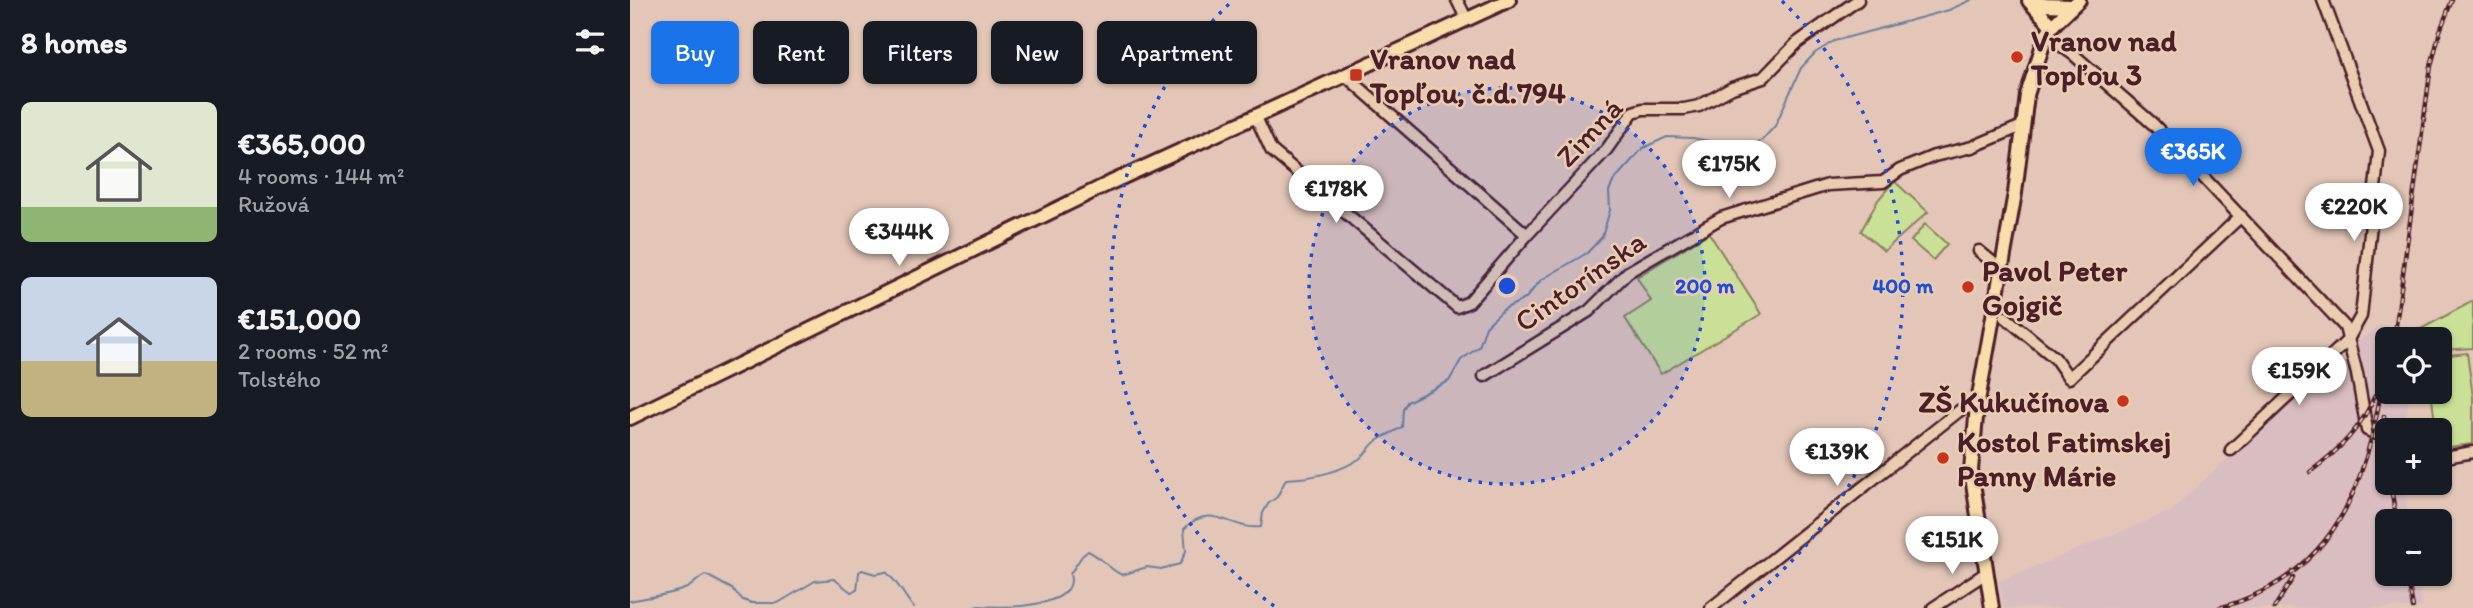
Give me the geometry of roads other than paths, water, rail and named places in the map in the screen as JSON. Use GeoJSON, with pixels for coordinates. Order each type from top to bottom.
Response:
{"type":"FeatureCollection","features":[{"type":"Feature","properties":{"kind":"main road"},"geometry":{"type":"LineString","coordinates":[[630,418],[1184,148],[1509,0]]}},
{"type":"Feature","properties":{"kind":"main road"},"geometry":{"type":"LineString","coordinates":[[2029,1],[2046,5],[2075,3]]}},
{"type":"Feature","properties":{"kind":"main road"},"geometry":{"type":"LineString","coordinates":[[2029,1],[2049,31]]}},
{"type":"Feature","properties":{"kind":"main road"},"geometry":{"type":"LineString","coordinates":[[1992,608],[1971,471],[1977,407],[2015,193],[2027,94],[2049,31],[2075,3]]}},
{"type":"Feature","properties":{"kind":"street"},"geometry":{"type":"LineString","coordinates":[[1457,0],[1466,20]]}},
{"type":"Feature","properties":{"kind":"street","name":"Zimná"},"geometry":{"type":"LineString","coordinates":[[1255,115],[1271,150],[1457,307],[1469,302],[1607,149],[1633,112],[1699,106],[1732,88],[1763,78],[1797,43],[1858,0]]}},
{"type":"Feature","properties":{"kind":"street"},"geometry":{"type":"LineString","coordinates":[[2231,450],[2347,341],[2361,316],[2379,151],[2323,0]]}},
{"type":"Feature","properties":{"kind":"street"},"geometry":{"type":"LineString","coordinates":[[2049,31],[2153,124],[2345,327],[2367,430],[2375,433]]}},
{"type":"Feature","properties":{"kind":"street"},"geometry":{"type":"LineString","coordinates":[[1345,75],[1527,235]]}},
{"type":"Feature","properties":{"kind":"street","name":"Cintorínska"},"geometry":{"type":"LineString","coordinates":[[1484,376],[1589,311],[1629,272],[1721,218],[1828,185],[1883,181],[1900,170],[1934,156],[1972,147],[2022,126]]}},
{"type":"Feature","properties":{"kind":"street"},"geometry":{"type":"LineString","coordinates":[[2006,317],[2055,358],[2069,378],[2241,216]]}},
{"type":"Feature","properties":{"kind":"street"},"geometry":{"type":"LineString","coordinates":[[1979,251],[2002,270]]}},
{"type":"Feature","properties":{"kind":"street"},"geometry":{"type":"LineString","coordinates":[[1711,608],[1959,411],[1977,407]]}},
{"type":"Feature","properties":{"kind":"street"},"geometry":{"type":"LineString","coordinates":[[2452,456],[2473,452]]}},
{"type":"Feature","properties":{"kind":"street"},"geometry":{"type":"LineString","coordinates":[[1933,608],[1986,573]]}},
{"type":"Feature","properties":{"kind":"waterway"},"geometry":{"type":"LineString","coordinates":[[971,608],[1022,606],[1053,600],[1064,594],[1070,585],[1070,574],[1088,551],[1122,575],[1147,567],[1161,569],[1180,564],[1186,551],[1184,529],[1204,517],[1261,527],[1263,513],[1268,504],[1277,497],[1286,479],[1314,476],[1342,468],[1359,459],[1378,440],[1402,427],[1403,409],[1407,402],[1449,381],[1461,360],[1479,347],[1486,326],[1504,309],[1525,299],[1541,280],[1587,253],[1602,237],[1610,210],[1609,191],[1614,180],[1643,148],[1667,137],[1693,138],[1742,148],[1762,140],[1775,126],[1801,68],[1815,53],[1834,41],[1949,10],[1971,0]]}},
{"type":"Feature","properties":{"kind":"waterway"},"geometry":{"type":"LineString","coordinates":[[630,601],[680,590],[706,575],[732,589],[743,600],[752,603],[778,603],[815,581],[834,579],[851,592],[857,590],[859,572],[862,570],[875,574],[886,572],[914,608]]}},
{"type":"Feature","properties":{"kind":"railway"},"geometry":{"type":"LineString","coordinates":[[2396,327],[2431,66],[2452,0]]}},
{"type":"Feature","properties":{"kind":"railway"},"geometry":{"type":"LineString","coordinates":[[2310,472],[2348,438],[2375,395]]}},
{"type":"Feature","properties":{"kind":"railway"},"geometry":{"type":"LineString","coordinates":[[2219,608],[2262,592],[2297,570],[2324,542],[2345,510],[2360,475],[2378,404]]}},
{"type":"Feature","properties":{"kind":"railway"},"geometry":{"type":"LineString","coordinates":[[2392,495],[2395,509]]}},
{"type":"Feature","properties":{"kind":"railway"},"geometry":{"type":"LineString","coordinates":[[2274,608],[2293,578]]}},
{"type":"Feature","properties":{"kind":"railway"},"geometry":{"type":"LineString","coordinates":[[2409,586],[2413,608]]}},
{"type":"Feature","properties":{"kind":"place","name":"Vranov nad Topľou 3"},"geometry":{"type":"Point","coordinates":[2017,57]}},
{"type":"Feature","properties":{"kind":"place","name":"Vranov nad Topľou, č.d.794"},"geometry":{"type":"Point","coordinates":[1356,75]}},
{"type":"Feature","properties":{"kind":"place","name":"Pavol Peter Gojgič"},"geometry":{"type":"Point","coordinates":[1968,287]}},
{"type":"Feature","properties":{"kind":"place","name":"ZŠ Kukučínova"},"geometry":{"type":"Point","coordinates":[2123,401]}},
{"type":"Feature","properties":{"kind":"place","name":"Kostol Fatimskej Panny Márie"},"geometry":{"type":"Point","coordinates":[1943,458]}}]}
